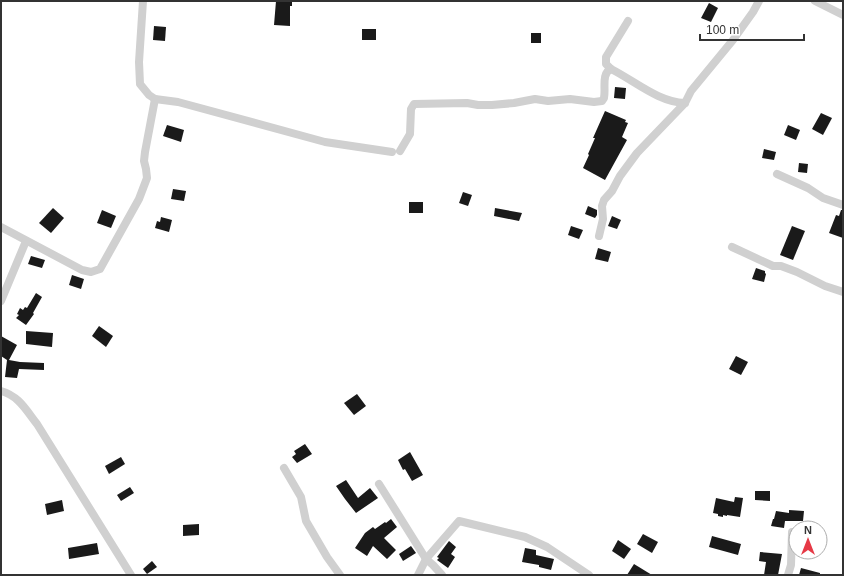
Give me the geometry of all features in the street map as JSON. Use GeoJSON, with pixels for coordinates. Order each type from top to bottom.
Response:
{"type":"FeatureCollection","features":[{"type":"Feature","properties":{"kind":"street"},"geometry":{"type":"LineString","coordinates":[[143,1],[139,62],[140,84],[149,96],[155,99],[178,102],[325,142],[396,152],[410,134],[411,109],[414,104],[466,103],[492,105],[535,99],[548,102],[570,99],[594,102],[602,101],[604,98],[606,74],[608,70],[611,69]]}},
{"type":"Feature","properties":{"kind":"street"},"geometry":{"type":"LineString","coordinates":[[599,236],[603,219],[602,206],[604,200],[612,191],[620,176],[637,153],[685,102],[691,91],[734,40],[759,1]]}},
{"type":"Feature","properties":{"kind":"street"},"geometry":{"type":"LineString","coordinates":[[815,1],[843,15]]}},
{"type":"Feature","properties":{"kind":"street"},"geometry":{"type":"LineString","coordinates":[[628,22],[606,57],[606,64],[611,69],[661,97],[676,102],[685,102]]}},
{"type":"Feature","properties":{"kind":"street"},"geometry":{"type":"LineString","coordinates":[[1,227],[82,270],[91,272],[100,269],[139,199],[147,178],[144,160],[146,142],[155,99]]}},
{"type":"Feature","properties":{"kind":"street"},"geometry":{"type":"LineString","coordinates":[[777,174],[808,188],[823,198],[843,205]]}},
{"type":"Feature","properties":{"kind":"street"},"geometry":{"type":"LineString","coordinates":[[1,301],[26,241]]}},
{"type":"Feature","properties":{"kind":"street"},"geometry":{"type":"LineString","coordinates":[[732,247],[772,266],[781,266],[843,292]]}},
{"type":"Feature","properties":{"kind":"street"},"geometry":{"type":"LineString","coordinates":[[1,391],[10,394],[20,401],[37,424],[131,575]]}},
{"type":"Feature","properties":{"kind":"street"},"geometry":{"type":"LineString","coordinates":[[284,468],[301,497],[306,521],[327,557],[340,575]]}},
{"type":"Feature","properties":{"kind":"street"},"geometry":{"type":"LineString","coordinates":[[379,484],[426,559],[434,565],[442,575]]}},
{"type":"Feature","properties":{"kind":"street"},"geometry":{"type":"LineString","coordinates":[[418,575],[426,559],[459,521],[525,537],[547,547],[589,575]]}},
{"type":"Feature","properties":{"kind":"street"},"geometry":{"type":"LineString","coordinates":[[788,575],[791,560]]}},
{"type":"Feature","properties":{"kind":"building"},"geometry":{"type":"Polygon","coordinates":[[[276,1],[292,1],[292,6],[290,6],[290,26],[274,25],[276,1]]]}},
{"type":"Feature","properties":{"kind":"building"},"geometry":{"type":"Polygon","coordinates":[[[709,3],[718,8],[711,22],[701,18],[709,3]]]}},
{"type":"Feature","properties":{"kind":"building"},"geometry":{"type":"Polygon","coordinates":[[[154,26],[166,27],[165,41],[153,40],[154,26]]]}},
{"type":"Feature","properties":{"kind":"building"},"geometry":{"type":"Polygon","coordinates":[[[362,29],[376,29],[376,40],[362,40],[362,29]]]}},
{"type":"Feature","properties":{"kind":"building"},"geometry":{"type":"Polygon","coordinates":[[[531,33],[541,33],[541,43],[531,43],[531,33]]]}},
{"type":"Feature","properties":{"kind":"building"},"geometry":{"type":"Polygon","coordinates":[[[615,87],[626,88],[625,99],[614,98],[615,87]]]}},
{"type":"Feature","properties":{"kind":"building"},"geometry":{"type":"Polygon","coordinates":[[[605,111],[626,120],[625,122],[628,123],[622,137],[627,140],[605,180],[583,168],[595,138],[593,138],[605,111]]]}},
{"type":"Feature","properties":{"kind":"building"},"geometry":{"type":"Polygon","coordinates":[[[821,113],[832,118],[823,135],[812,129],[821,113]]]}},
{"type":"Feature","properties":{"kind":"building"},"geometry":{"type":"Polygon","coordinates":[[[167,125],[184,130],[181,142],[163,136],[167,125]]]}},
{"type":"Feature","properties":{"kind":"building"},"geometry":{"type":"Polygon","coordinates":[[[788,125],[800,130],[796,140],[784,135],[788,125]]]}},
{"type":"Feature","properties":{"kind":"building"},"geometry":{"type":"Polygon","coordinates":[[[764,149],[776,152],[774,160],[762,158],[764,149]]]}},
{"type":"Feature","properties":{"kind":"building"},"geometry":{"type":"Polygon","coordinates":[[[799,163],[808,164],[807,173],[798,172],[799,163]]]}},
{"type":"Feature","properties":{"kind":"building"},"geometry":{"type":"Polygon","coordinates":[[[173,189],[186,191],[184,201],[171,199],[173,189]]]}},
{"type":"Feature","properties":{"kind":"building"},"geometry":{"type":"Polygon","coordinates":[[[463,192],[472,195],[468,206],[459,203],[463,192]]]}},
{"type":"Feature","properties":{"kind":"building"},"geometry":{"type":"Polygon","coordinates":[[[409,202],[423,202],[423,213],[409,213],[409,202]]]}},
{"type":"Feature","properties":{"kind":"building"},"geometry":{"type":"Polygon","coordinates":[[[588,206],[597,210],[597,215],[595,218],[585,214],[588,206]]]}},
{"type":"Feature","properties":{"kind":"building"},"geometry":{"type":"Polygon","coordinates":[[[53,208],[64,218],[51,233],[39,223],[53,208]]]}},
{"type":"Feature","properties":{"kind":"building"},"geometry":{"type":"Polygon","coordinates":[[[495,208],[522,213],[519,221],[494,216],[495,208]]]}},
{"type":"Feature","properties":{"kind":"building"},"geometry":{"type":"Polygon","coordinates":[[[102,210],[116,216],[111,228],[97,223],[102,210]]]}},
{"type":"Feature","properties":{"kind":"building"},"geometry":{"type":"Polygon","coordinates":[[[841,210],[843,210],[843,238],[829,233],[836,215],[839,216],[841,210]]]}},
{"type":"Feature","properties":{"kind":"building"},"geometry":{"type":"Polygon","coordinates":[[[612,216],[621,220],[617,229],[608,226],[612,216]]]}},
{"type":"Feature","properties":{"kind":"building"},"geometry":{"type":"Polygon","coordinates":[[[161,217],[172,220],[169,232],[155,228],[157,221],[160,222],[161,217]]]}},
{"type":"Feature","properties":{"kind":"building"},"geometry":{"type":"Polygon","coordinates":[[[571,226],[583,230],[579,239],[568,235],[571,226]]]}},
{"type":"Feature","properties":{"kind":"building"},"geometry":{"type":"Polygon","coordinates":[[[792,226],[805,231],[793,260],[780,255],[792,226]]]}},
{"type":"Feature","properties":{"kind":"building"},"geometry":{"type":"Polygon","coordinates":[[[598,248],[611,252],[608,262],[595,259],[598,248]]]}},
{"type":"Feature","properties":{"kind":"building"},"geometry":{"type":"Polygon","coordinates":[[[31,256],[45,260],[42,268],[28,264],[31,256]]]}},
{"type":"Feature","properties":{"kind":"building"},"geometry":{"type":"Polygon","coordinates":[[[756,268],[765,271],[766,274],[764,282],[752,279],[756,268]]]}},
{"type":"Feature","properties":{"kind":"building"},"geometry":{"type":"Polygon","coordinates":[[[72,275],[84,279],[81,289],[69,285],[72,275]]]}},
{"type":"Feature","properties":{"kind":"building"},"geometry":{"type":"Polygon","coordinates":[[[36,293],[42,297],[33,313],[34,314],[26,325],[16,318],[19,315],[17,314],[20,308],[23,310],[25,307],[27,308],[36,293]]]}},
{"type":"Feature","properties":{"kind":"building"},"geometry":{"type":"Polygon","coordinates":[[[99,326],[113,336],[106,347],[92,336],[99,326]]]}},
{"type":"Feature","properties":{"kind":"building"},"geometry":{"type":"Polygon","coordinates":[[[26,331],[53,333],[52,347],[26,344],[26,331]]]}},
{"type":"Feature","properties":{"kind":"building"},"geometry":{"type":"Polygon","coordinates":[[[1,336],[17,345],[9,360],[44,363],[44,370],[19,369],[17,378],[5,377],[7,360],[1,356],[1,336]]]}},
{"type":"Feature","properties":{"kind":"building"},"geometry":{"type":"Polygon","coordinates":[[[736,356],[748,362],[741,375],[729,369],[736,356]]]}},
{"type":"Feature","properties":{"kind":"building"},"geometry":{"type":"Polygon","coordinates":[[[357,394],[366,406],[354,415],[344,403],[357,394]]]}},
{"type":"Feature","properties":{"kind":"building"},"geometry":{"type":"Polygon","coordinates":[[[305,444],[312,454],[297,463],[292,457],[296,454],[294,451],[305,444]]]}},
{"type":"Feature","properties":{"kind":"building"},"geometry":{"type":"Polygon","coordinates":[[[410,452],[423,475],[412,481],[405,469],[403,470],[398,460],[410,452]]]}},
{"type":"Feature","properties":{"kind":"building"},"geometry":{"type":"Polygon","coordinates":[[[121,457],[125,464],[109,474],[105,466],[121,457]]]}},
{"type":"Feature","properties":{"kind":"building"},"geometry":{"type":"Polygon","coordinates":[[[346,480],[358,498],[370,488],[378,498],[356,513],[336,486],[346,480]]]}},
{"type":"Feature","properties":{"kind":"building"},"geometry":{"type":"Polygon","coordinates":[[[130,487],[134,493],[121,501],[117,495],[130,487]]]}},
{"type":"Feature","properties":{"kind":"building"},"geometry":{"type":"Polygon","coordinates":[[[755,491],[770,491],[770,501],[755,500],[755,491]]]}},
{"type":"Feature","properties":{"kind":"building"},"geometry":{"type":"Polygon","coordinates":[[[735,497],[743,498],[740,517],[723,515],[723,517],[713,513],[716,498],[734,502],[735,497]]]}},
{"type":"Feature","properties":{"kind":"building"},"geometry":{"type":"Polygon","coordinates":[[[62,500],[64,511],[47,515],[45,504],[62,500]]]}},
{"type":"Feature","properties":{"kind":"building"},"geometry":{"type":"Polygon","coordinates":[[[789,510],[804,511],[803,520],[785,521],[784,528],[771,526],[776,511],[789,513],[789,510]]]}},
{"type":"Feature","properties":{"kind":"building"},"geometry":{"type":"Polygon","coordinates":[[[391,519],[397,527],[384,538],[396,550],[387,559],[373,546],[367,556],[355,548],[365,533],[373,527],[375,529],[391,519]]]}},
{"type":"Feature","properties":{"kind":"building"},"geometry":{"type":"Polygon","coordinates":[[[199,524],[199,535],[183,536],[183,525],[199,524]]]}},
{"type":"Feature","properties":{"kind":"building"},"geometry":{"type":"Polygon","coordinates":[[[643,534],[658,542],[652,553],[637,544],[643,534]]]}},
{"type":"Feature","properties":{"kind":"building"},"geometry":{"type":"Polygon","coordinates":[[[712,536],[741,544],[738,555],[709,547],[712,536]]]}},
{"type":"Feature","properties":{"kind":"building"},"geometry":{"type":"Polygon","coordinates":[[[618,540],[631,549],[624,559],[612,551],[618,540]]]}},
{"type":"Feature","properties":{"kind":"building"},"geometry":{"type":"Polygon","coordinates":[[[449,541],[456,547],[451,554],[455,557],[448,568],[437,560],[439,558],[437,557],[449,541]]]}},
{"type":"Feature","properties":{"kind":"building"},"geometry":{"type":"Polygon","coordinates":[[[97,543],[99,554],[69,559],[68,548],[97,543]]]}},
{"type":"Feature","properties":{"kind":"building"},"geometry":{"type":"Polygon","coordinates":[[[411,546],[416,553],[403,561],[399,554],[411,546]]]}},
{"type":"Feature","properties":{"kind":"building"},"geometry":{"type":"Polygon","coordinates":[[[525,548],[536,550],[536,555],[554,559],[551,570],[539,567],[539,565],[522,562],[525,548]]]}},
{"type":"Feature","properties":{"kind":"building"},"geometry":{"type":"Polygon","coordinates":[[[760,552],[782,554],[778,575],[764,575],[766,562],[759,561],[760,552]]]}},
{"type":"Feature","properties":{"kind":"building"},"geometry":{"type":"Polygon","coordinates":[[[152,561],[157,567],[147,574],[143,569],[152,561]]]}},
{"type":"Feature","properties":{"kind":"building"},"geometry":{"type":"Polygon","coordinates":[[[634,564],[652,575],[627,575],[634,564]]]}},
{"type":"Feature","properties":{"kind":"building"},"geometry":{"type":"Polygon","coordinates":[[[801,568],[820,573],[820,575],[799,575],[801,568]]]}}]}
